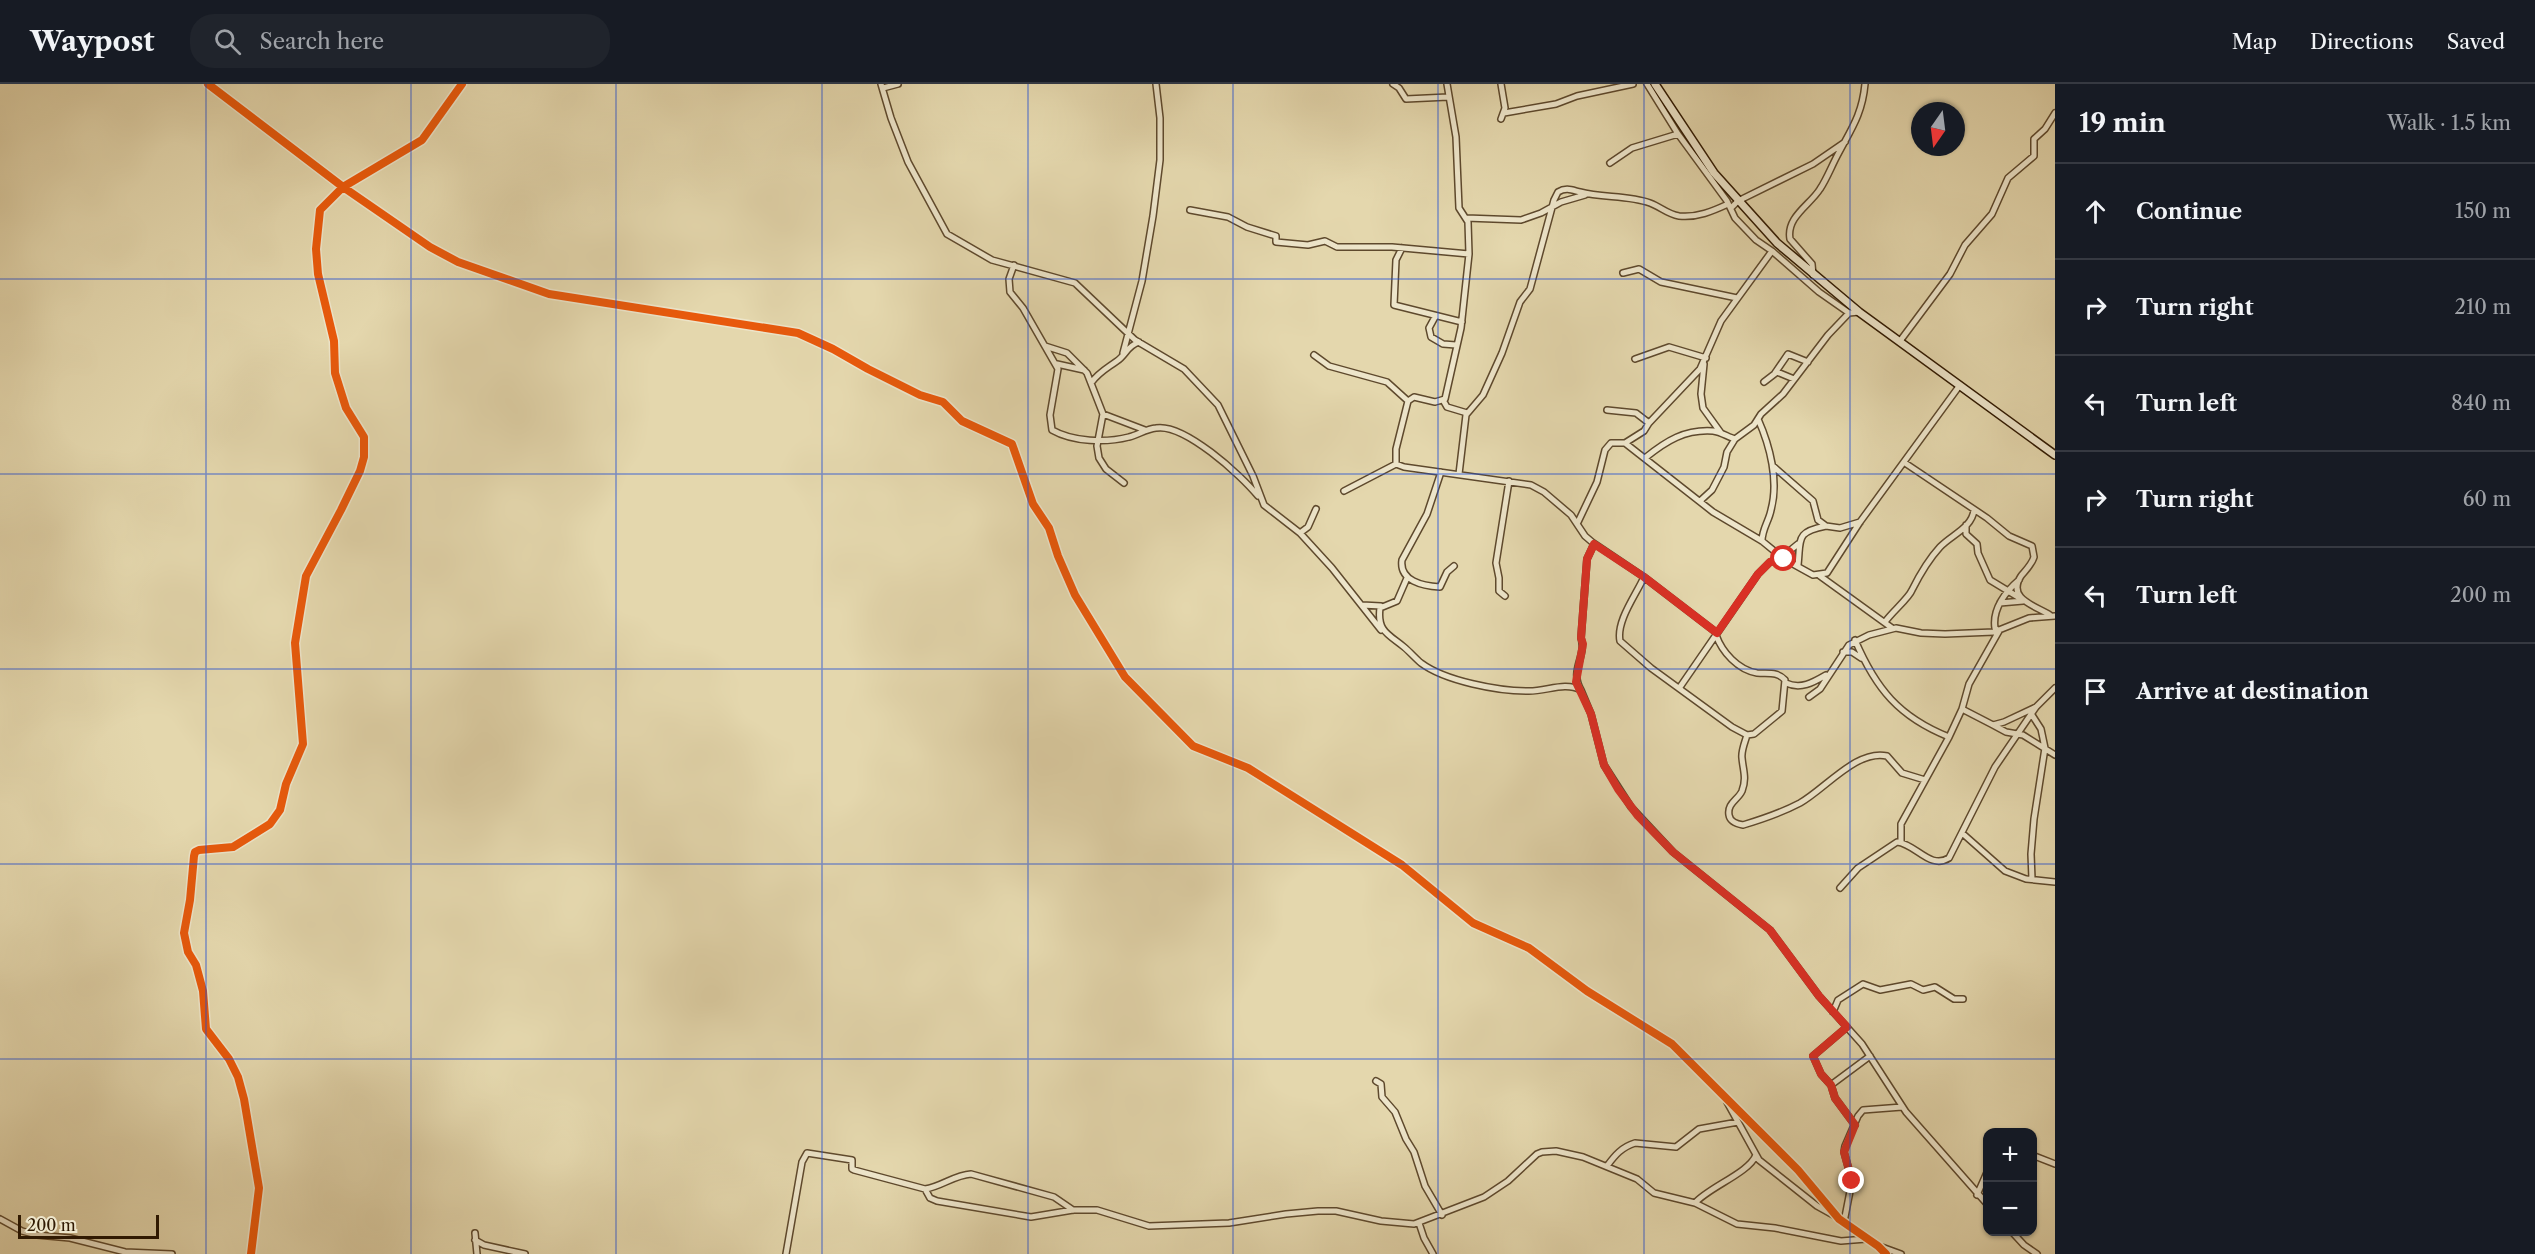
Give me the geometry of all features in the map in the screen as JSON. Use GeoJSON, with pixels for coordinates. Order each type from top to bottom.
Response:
{"type":"FeatureCollection","features":[{"type":"Feature","properties":{"kind":"main road"},"geometry":{"type":"LineString","coordinates":[[1655,84],[1690,140],[1738,201],[1777,243],[1859,312],[2055,455]]}},
{"type":"Feature","properties":{"kind":"street"},"geometry":{"type":"LineString","coordinates":[[208,84],[343,187],[430,247],[488,274],[549,294],[798,333],[920,394],[943,402],[962,421],[1009,441],[1015,448],[1033,504],[1049,528],[1075,595],[1125,677],[1193,746],[1248,768],[1402,865],[1473,923],[1529,948],[1587,991],[1665,1039],[1798,1170],[1841,1220]]}},
{"type":"Feature","properties":{"kind":"street"},"geometry":{"type":"LineString","coordinates":[[251,1254],[259,1188],[244,1099],[238,1077],[229,1059],[206,1029],[203,991],[196,965],[188,952],[184,933],[195,852],[230,849],[270,824],[280,810],[286,784],[303,744],[295,643],[306,576],[360,471],[365,449],[364,437],[350,415],[335,374],[334,341],[318,274],[316,249],[319,212],[325,202],[343,187],[428,135],[462,84]]}},
{"type":"Feature","properties":{"kind":"street"},"geometry":{"type":"LineString","coordinates":[[898,84],[882,86],[891,118],[908,162],[947,234],[987,258],[1075,283],[1139,342],[1184,369],[1218,405],[1258,488],[1264,506],[1300,533],[1383,631],[1423,664],[1451,678],[1528,692],[1571,686],[1581,690]]}},
{"type":"Feature","properties":{"kind":"street"},"geometry":{"type":"LineString","coordinates":[[1123,353],[1148,248],[1160,160],[1160,118],[1156,84]]}},
{"type":"Feature","properties":{"kind":"street"},"geometry":{"type":"LineString","coordinates":[[1393,84],[1399,88],[1406,99],[1448,97]]}},
{"type":"Feature","properties":{"kind":"street"},"geometry":{"type":"LineString","coordinates":[[1396,464],[1396,449],[1408,401],[1414,397],[1435,402],[1443,400],[1446,395],[1462,322],[1470,254],[1468,225],[1459,208],[1456,137],[1447,84]]}},
{"type":"Feature","properties":{"kind":"street"},"geometry":{"type":"LineString","coordinates":[[1501,84],[1504,113],[1501,119]]}},
{"type":"Feature","properties":{"kind":"street"},"geometry":{"type":"LineString","coordinates":[[1504,113],[1556,104],[1577,96],[1633,84]]}},
{"type":"Feature","properties":{"kind":"street"},"geometry":{"type":"LineString","coordinates":[[1647,84],[1678,134],[1730,206],[1735,218],[1756,240],[1772,251],[1805,281],[1849,313]]}},
{"type":"Feature","properties":{"kind":"street"},"geometry":{"type":"LineString","coordinates":[[1813,275],[1812,264],[1790,239],[1791,227],[1802,209],[1819,191],[1846,141],[1861,108],[1866,84]]}},
{"type":"Feature","properties":{"kind":"street"},"geometry":{"type":"LineString","coordinates":[[1900,341],[1950,274],[1965,245],[1992,214],[2008,178],[2034,156],[2034,139],[2045,129],[2055,113]]}},
{"type":"Feature","properties":{"kind":"street"},"geometry":{"type":"LineString","coordinates":[[1610,164],[1632,148],[1678,134]]}},
{"type":"Feature","properties":{"kind":"street"},"geometry":{"type":"LineString","coordinates":[[1459,474],[1467,413],[1483,395],[1520,302],[1530,290],[1552,205],[1556,196],[1563,189],[1590,195],[1644,201],[1668,214],[1687,217],[1730,206],[1813,164],[1846,141]]}},
{"type":"Feature","properties":{"kind":"street"},"geometry":{"type":"LineString","coordinates":[[1466,218],[1521,220],[1546,211],[1552,205],[1590,195]]}},
{"type":"Feature","properties":{"kind":"street"},"geometry":{"type":"LineString","coordinates":[[1190,210],[1228,217],[1248,227],[1276,236],[1275,242],[1279,243],[1308,245],[1325,241],[1335,246],[1402,248],[1470,254]]}},
{"type":"Feature","properties":{"kind":"street"},"geometry":{"type":"LineString","coordinates":[[1402,248],[1396,260],[1393,304],[1435,317],[1462,322]]}},
{"type":"Feature","properties":{"kind":"street"},"geometry":{"type":"LineString","coordinates":[[1578,522],[1597,482],[1605,450],[1611,443],[1624,443],[1644,431],[1696,375],[1717,328],[1772,251]]}},
{"type":"Feature","properties":{"kind":"street"},"geometry":{"type":"LineString","coordinates":[[1764,261],[1781,259]]}},
{"type":"Feature","properties":{"kind":"street"},"geometry":{"type":"LineString","coordinates":[[1014,265],[1010,279],[1010,292],[1023,308],[1057,364],[1058,374],[1050,415],[1052,430],[1070,438],[1098,439],[1124,438],[1156,428],[1174,430],[1204,447],[1222,461],[1260,498]]}},
{"type":"Feature","properties":{"kind":"street"},"geometry":{"type":"LineString","coordinates":[[1623,273],[1639,269],[1661,282],[1737,298]]}},
{"type":"Feature","properties":{"kind":"street"},"geometry":{"type":"LineString","coordinates":[[1700,501],[1712,490],[1724,467],[1727,452],[1735,439],[1783,394],[1838,323],[1849,313],[1859,312]]}},
{"type":"Feature","properties":{"kind":"street"},"geometry":{"type":"LineString","coordinates":[[1435,317],[1429,327],[1431,338],[1443,344],[1456,345]]}},
{"type":"Feature","properties":{"kind":"street"},"geometry":{"type":"LineString","coordinates":[[1091,383],[1101,371],[1118,360],[1131,345],[1139,342]]}},
{"type":"Feature","properties":{"kind":"street"},"geometry":{"type":"LineString","coordinates":[[1045,346],[1067,353],[1085,370],[1102,414],[1097,452],[1102,464],[1124,483]]}},
{"type":"Feature","properties":{"kind":"street"},"geometry":{"type":"LineString","coordinates":[[1635,359],[1669,347],[1705,359]]}},
{"type":"Feature","properties":{"kind":"street"},"geometry":{"type":"LineString","coordinates":[[1764,382],[1775,373],[1788,354],[1808,362]]}},
{"type":"Feature","properties":{"kind":"street"},"geometry":{"type":"LineString","coordinates":[[1314,355],[1329,366],[1387,382],[1408,401]]}},
{"type":"Feature","properties":{"kind":"street"},"geometry":{"type":"LineString","coordinates":[[1705,359],[1701,394],[1703,408],[1721,434]]}},
{"type":"Feature","properties":{"kind":"street"},"geometry":{"type":"LineString","coordinates":[[1057,364],[1085,370]]}},
{"type":"Feature","properties":{"kind":"street"},"geometry":{"type":"LineString","coordinates":[[1775,373],[1780,372],[1794,379]]}},
{"type":"Feature","properties":{"kind":"street"},"geometry":{"type":"LineString","coordinates":[[1820,576],[1827,573],[1836,561],[1860,522],[1960,386]]}},
{"type":"Feature","properties":{"kind":"street"},"geometry":{"type":"LineString","coordinates":[[1443,400],[1447,407],[1467,413]]}},
{"type":"Feature","properties":{"kind":"street"},"geometry":{"type":"LineString","coordinates":[[1607,410],[1636,412],[1649,423]]}},
{"type":"Feature","properties":{"kind":"street"},"geometry":{"type":"LineString","coordinates":[[1102,414],[1147,430]]}},
{"type":"Feature","properties":{"kind":"street"},"geometry":{"type":"LineString","coordinates":[[1758,419],[1773,466],[1772,505],[1762,532],[1762,541]]}},
{"type":"Feature","properties":{"kind":"street"},"geometry":{"type":"LineString","coordinates":[[1645,458],[1663,443],[1681,434],[1712,431],[1735,439]]}},
{"type":"Feature","properties":{"kind":"street"},"geometry":{"type":"LineString","coordinates":[[1624,443],[1730,523],[1762,541],[1783,558],[1813,575],[1820,576],[1892,628]]}},
{"type":"Feature","properties":{"kind":"street"},"geometry":{"type":"LineString","coordinates":[[1905,463],[2009,536],[2032,546],[2035,551],[2033,562],[2008,591],[2001,603],[1994,619],[1995,628],[1999,631]]}},
{"type":"Feature","properties":{"kind":"street"},"geometry":{"type":"LineString","coordinates":[[1344,491],[1396,464],[1509,481],[1539,489],[1578,522],[1585,536],[1594,544],[1644,577],[1716,634],[1722,649],[1742,667],[1758,673],[1777,674],[1786,683],[1798,686],[1806,685],[1828,674]]}},
{"type":"Feature","properties":{"kind":"street"},"geometry":{"type":"LineString","coordinates":[[1773,466],[1813,501],[1818,520],[1826,526]]}},
{"type":"Feature","properties":{"kind":"street"},"geometry":{"type":"LineString","coordinates":[[1441,472],[1427,514],[1402,560],[1402,572],[1407,578],[1440,587],[1447,572],[1454,566]]}},
{"type":"Feature","properties":{"kind":"street"},"geometry":{"type":"LineString","coordinates":[[1505,596],[1499,591],[1496,563],[1509,481]]}},
{"type":"Feature","properties":{"kind":"street"},"geometry":{"type":"LineString","coordinates":[[1300,533],[1306,529],[1316,509]]}},
{"type":"Feature","properties":{"kind":"street"},"geometry":{"type":"LineString","coordinates":[[1885,622],[1893,610],[1911,593],[1916,579],[1941,546],[1966,525],[1974,510]]}},
{"type":"Feature","properties":{"kind":"street"},"geometry":{"type":"LineString","coordinates":[[1680,687],[1758,574],[1770,562],[1783,558],[1798,544],[1807,531],[1826,526],[1840,528],[1860,522]]}},
{"type":"Feature","properties":{"kind":"street"},"geometry":{"type":"LineString","coordinates":[[1966,525],[1966,534],[1977,544],[1978,553],[1990,580],[2052,616]]}},
{"type":"Feature","properties":{"kind":"street"},"geometry":{"type":"LineString","coordinates":[[1594,544],[1587,559],[1581,638],[1583,644],[1576,680],[1591,714],[1604,765],[1631,807],[1673,852],[1770,930],[1870,1056],[1902,1107],[1983,1200]]}},
{"type":"Feature","properties":{"kind":"street"},"geometry":{"type":"LineString","coordinates":[[1798,544],[1798,565]]}},
{"type":"Feature","properties":{"kind":"street"},"geometry":{"type":"LineString","coordinates":[[1644,577],[1619,632],[1620,641],[1651,668],[1746,735],[1754,734],[1761,726],[1780,715],[1786,683]]}},
{"type":"Feature","properties":{"kind":"street"},"geometry":{"type":"LineString","coordinates":[[1362,604],[1381,606],[1397,601],[1407,578]]}},
{"type":"Feature","properties":{"kind":"street"},"geometry":{"type":"LineString","coordinates":[[2019,580],[2018,593],[2021,599]]}},
{"type":"Feature","properties":{"kind":"street"},"geometry":{"type":"LineString","coordinates":[[2001,603],[2021,599]]}},
{"type":"Feature","properties":{"kind":"street"},"geometry":{"type":"LineString","coordinates":[[1381,606],[1380,618],[1383,631]]}},
{"type":"Feature","properties":{"kind":"street"},"geometry":{"type":"LineString","coordinates":[[1809,697],[1820,688],[1854,640],[1892,628],[1921,633],[1949,634],[1999,631],[2029,618],[2052,616]]}},
{"type":"Feature","properties":{"kind":"street"},"geometry":{"type":"LineString","coordinates":[[1901,842],[1901,824],[1949,737],[1974,674],[1999,631]]}},
{"type":"Feature","properties":{"kind":"street"},"geometry":{"type":"LineString","coordinates":[[1854,640],[1883,692],[1898,708],[1927,727],[1949,737]]}},
{"type":"Feature","properties":{"kind":"street"},"geometry":{"type":"LineString","coordinates":[[1705,650],[1722,649]]}},
{"type":"Feature","properties":{"kind":"street"},"geometry":{"type":"LineString","coordinates":[[1844,652],[1852,652],[1864,660]]}},
{"type":"Feature","properties":{"kind":"street"},"geometry":{"type":"LineString","coordinates":[[1840,888],[1858,868],[1892,844],[1901,842],[1930,860],[1940,862],[1948,858],[1985,783],[2036,707],[2055,688]]}},
{"type":"Feature","properties":{"kind":"street"},"geometry":{"type":"LineString","coordinates":[[1993,725],[2036,707]]}},
{"type":"Feature","properties":{"kind":"street"},"geometry":{"type":"LineString","coordinates":[[1962,709],[2006,732],[2018,733],[2055,755]]}},
{"type":"Feature","properties":{"kind":"street"},"geometry":{"type":"LineString","coordinates":[[2032,715],[2042,729],[2044,748],[2034,819],[2031,854],[2032,879]]}},
{"type":"Feature","properties":{"kind":"street"},"geometry":{"type":"LineString","coordinates":[[1746,735],[1742,754],[1745,770],[1742,790],[1731,804],[1729,814],[1730,819],[1738,824],[1743,825],[1780,813],[1810,796],[1852,765],[1872,755],[1887,756],[1902,773],[1925,780]]}},
{"type":"Feature","properties":{"kind":"street"},"geometry":{"type":"LineString","coordinates":[[1962,833],[2005,871],[2032,879],[2055,882]]}},
{"type":"Feature","properties":{"kind":"street"},"geometry":{"type":"LineString","coordinates":[[1833,1012],[1838,1000],[1863,984],[1880,990],[1911,984],[1923,990],[1935,987],[1954,999],[1963,999]]}},
{"type":"Feature","properties":{"kind":"street"},"geometry":{"type":"LineString","coordinates":[[1847,1027],[1813,1056],[1821,1074],[1831,1085],[1835,1098],[1855,1125]]}},
{"type":"Feature","properties":{"kind":"street"},"geometry":{"type":"LineString","coordinates":[[1831,1085],[1870,1056]]}},
{"type":"Feature","properties":{"kind":"street"},"geometry":{"type":"LineString","coordinates":[[1376,1082],[1380,1083],[1382,1097],[1395,1112],[1414,1152],[1425,1186],[1442,1215]]}},
{"type":"Feature","properties":{"kind":"street"},"geometry":{"type":"LineString","coordinates":[[1725,1097],[1756,1155],[1817,1206],[1878,1246],[1900,1254]]}},
{"type":"Feature","properties":{"kind":"street"},"geometry":{"type":"LineString","coordinates":[[1841,1220],[1852,1181],[1844,1152],[1858,1116],[1863,1110],[1902,1107]]}},
{"type":"Feature","properties":{"kind":"street"},"geometry":{"type":"LineString","coordinates":[[1607,1166],[1619,1151],[1629,1144],[1676,1147],[1699,1129],[1738,1122]]}},
{"type":"Feature","properties":{"kind":"street"},"geometry":{"type":"LineString","coordinates":[[925,1189],[930,1198],[937,1202],[994,1209],[1020,1216],[1042,1216],[1073,1210],[1104,1211],[1149,1226],[1229,1223],[1318,1211],[1336,1211],[1381,1221],[1419,1223],[1498,1189],[1542,1152],[1566,1152],[1637,1179],[1654,1193],[1695,1203],[1737,1224],[1775,1228],[1841,1241],[1866,1239]]}},
{"type":"Feature","properties":{"kind":"street"},"geometry":{"type":"LineString","coordinates":[[786,1254],[805,1154],[852,1160],[854,1170],[925,1189],[971,1174],[1041,1192],[1063,1202],[1073,1210]]}},
{"type":"Feature","properties":{"kind":"street"},"geometry":{"type":"LineString","coordinates":[[1695,1203],[1746,1168],[1756,1155]]}},
{"type":"Feature","properties":{"kind":"street"},"geometry":{"type":"LineString","coordinates":[[2037,1157],[2055,1164]]}},
{"type":"Feature","properties":{"kind":"street"},"geometry":{"type":"LineString","coordinates":[[1977,1195],[1983,1181]]}},
{"type":"Feature","properties":{"kind":"street"},"geometry":{"type":"LineString","coordinates":[[0,1219],[22,1231],[37,1235],[70,1238],[125,1252],[172,1254]]}},
{"type":"Feature","properties":{"kind":"street"},"geometry":{"type":"LineString","coordinates":[[1419,1223],[1433,1254]]}},
{"type":"Feature","properties":{"kind":"street"},"geometry":{"type":"LineString","coordinates":[[476,1233],[477,1254]]}},
{"type":"Feature","properties":{"kind":"street"},"geometry":{"type":"LineString","coordinates":[[2016,1236],[2037,1254]]}},
{"type":"Feature","properties":{"kind":"street"},"geometry":{"type":"LineString","coordinates":[[476,1240],[484,1245],[525,1254]]}},
{"type":"Feature","properties":{"kind":"street"},"geometry":{"type":"LineString","coordinates":[[2024,1245],[2027,1254]]}},
{"type":"Feature","properties":{"kind":"street"},"geometry":{"type":"LineString","coordinates":[[1878,1246],[1886,1254]]}},
{"type":"Feature","properties":{"kind":"cycle path"},"geometry":{"type":"LineString","coordinates":[[208,84],[343,187],[430,247],[458,262],[549,294],[798,333],[920,395],[943,402],[962,421],[1012,444],[1033,504],[1049,528],[1075,595],[1125,677],[1193,746],[1248,768],[1402,865],[1473,923],[1529,948],[1587,991],[1672,1044],[1798,1170],[1839,1219],[1886,1254]]}},
{"type":"Feature","properties":{"kind":"cycle path"},"geometry":{"type":"LineString","coordinates":[[251,1254],[259,1188],[244,1099],[238,1077],[229,1059],[206,1029],[203,991],[196,965],[188,952],[184,933],[194,856],[199,850],[233,847],[270,824],[280,810],[286,784],[303,744],[295,643],[306,576],[341,510],[360,471],[364,457],[364,437],[346,408],[335,373],[334,341],[318,274],[316,249],[320,210],[343,187],[422,140],[462,84]]}},
{"type":"Feature","properties":{"kind":"route"},"geometry":{"type":"LineString","coordinates":[[1784,559],[1770,562],[1758,574],[1717,633],[1644,577],[1594,544],[1587,559],[1586,596],[1581,638],[1583,644],[1576,682],[1591,714],[1604,765],[1638,816],[1690,868],[1770,930],[1819,996],[1847,1027],[1813,1056],[1821,1074],[1831,1085],[1830,1088],[1835,1098],[1855,1125],[1844,1152],[1852,1181]]}}]}
